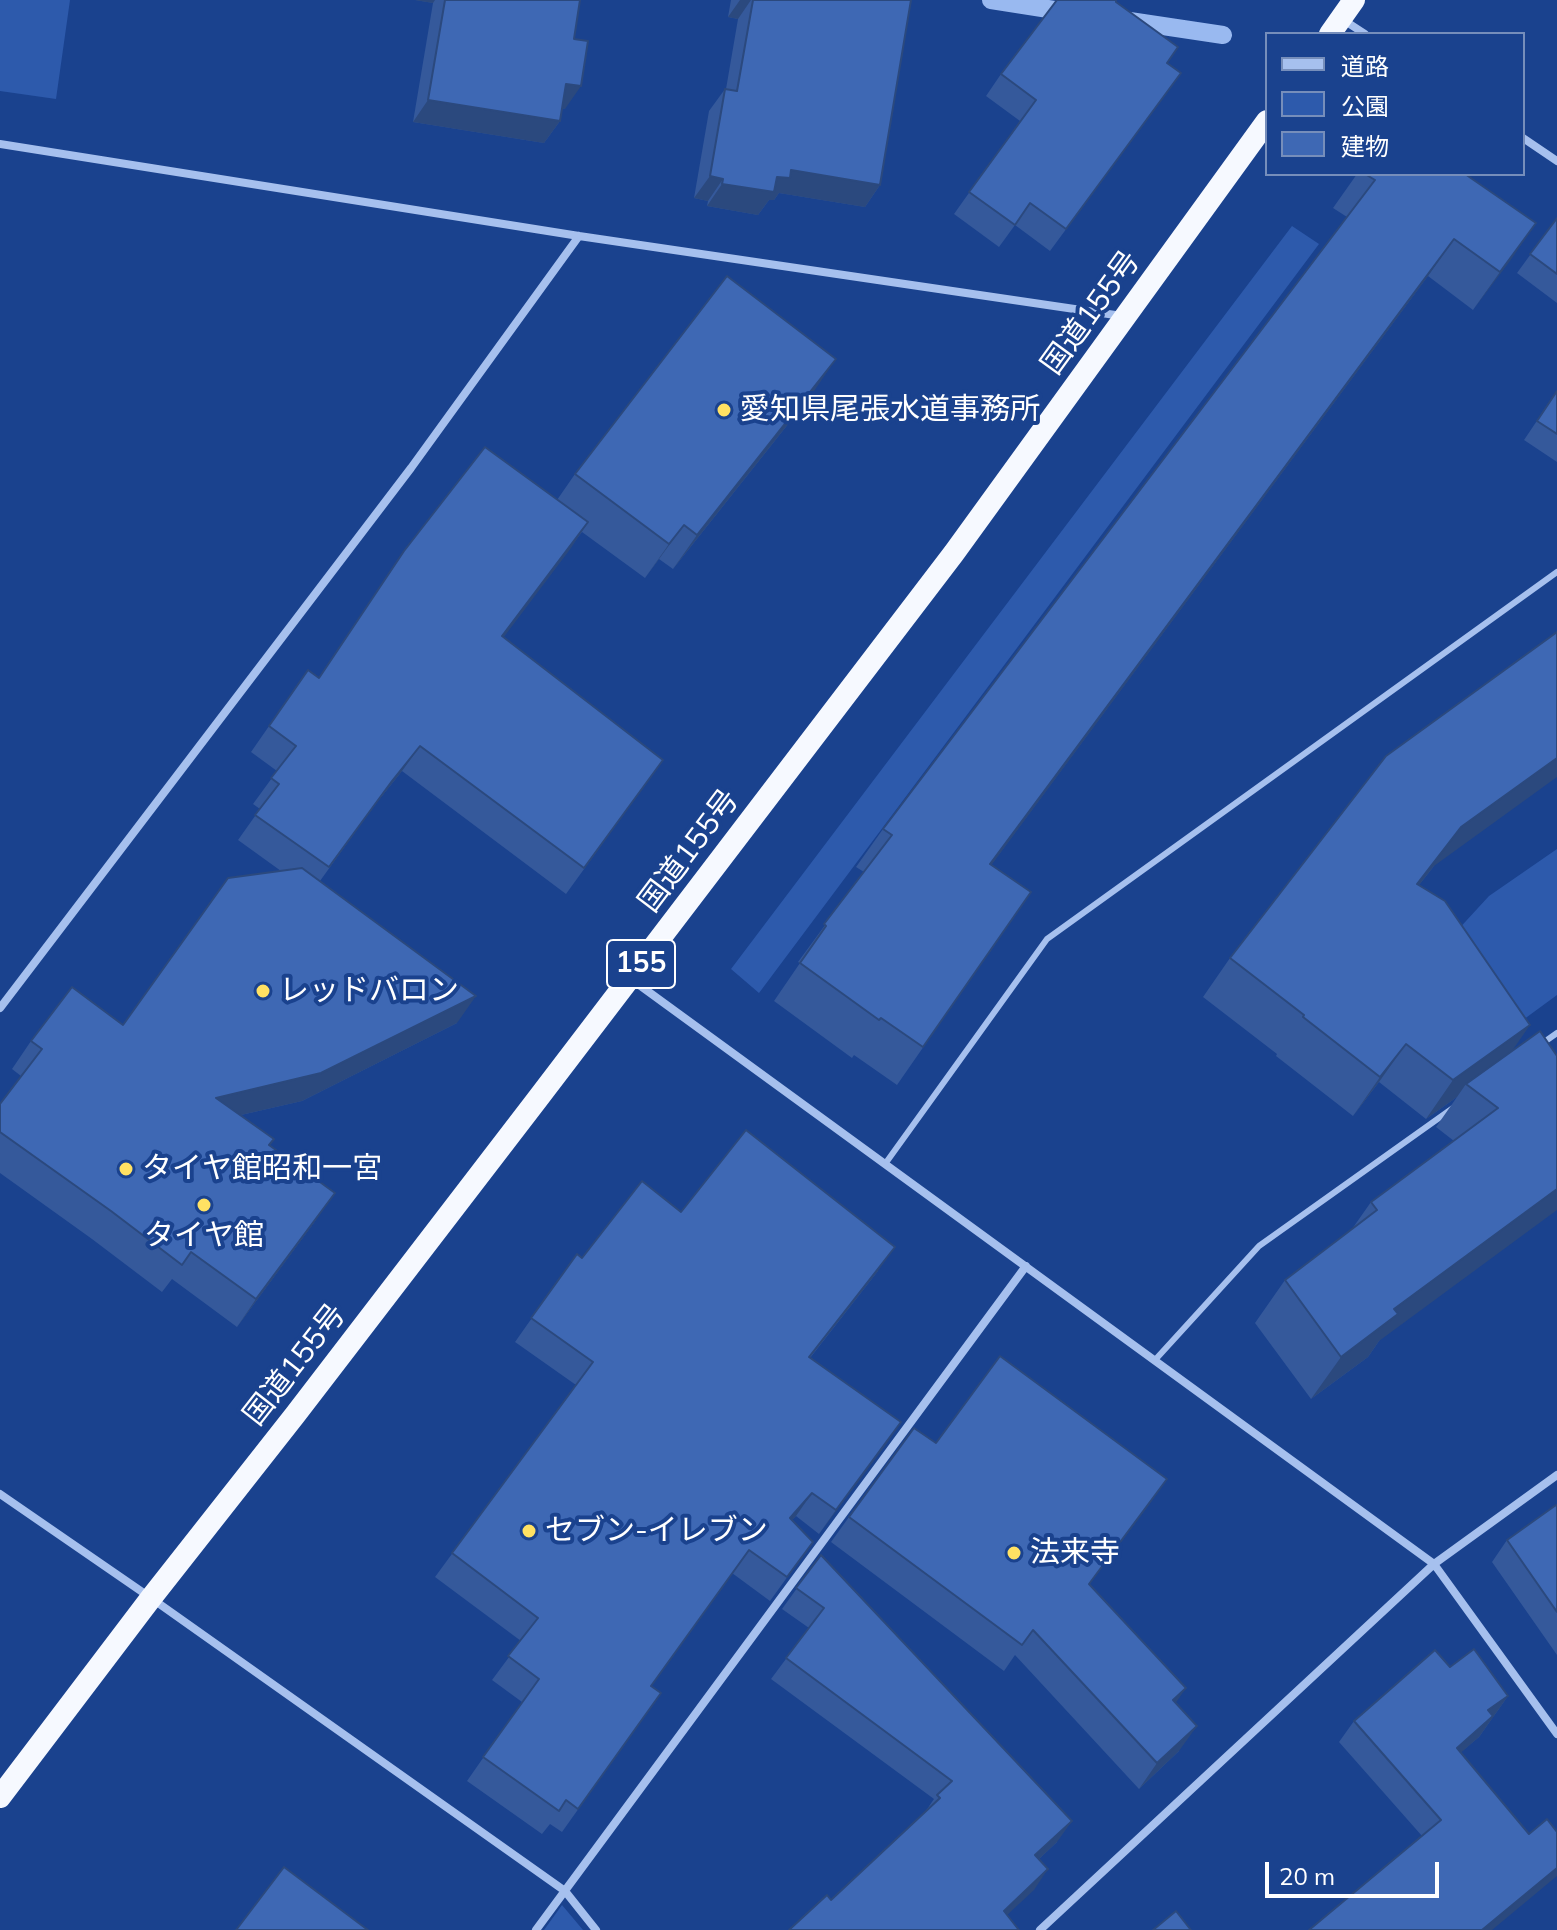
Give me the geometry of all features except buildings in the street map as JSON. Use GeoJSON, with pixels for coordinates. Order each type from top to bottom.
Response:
{"type":"FeatureCollection","features":[{"type":"Feature","properties":{"kind":"highway","name":"国道155号"},"geometry":{"type":"LineString","coordinates":[[0,1797],[954,553],[1265,124]]}},
{"type":"Feature","properties":{"kind":"street"},"geometry":{"type":"LineString","coordinates":[[1342,18],[1362,32]]}},
{"type":"Feature","properties":{"kind":"street"},"geometry":{"type":"LineString","coordinates":[[1525,139],[1557,161]]}},
{"type":"Feature","properties":{"kind":"street"},"geometry":{"type":"LineString","coordinates":[[0,144],[579,236],[1125,316]]}},
{"type":"Feature","properties":{"kind":"street"},"geometry":{"type":"LineString","coordinates":[[0,1008],[411,468],[579,236]]}},
{"type":"Feature","properties":{"kind":"street"},"geometry":{"type":"LineString","coordinates":[[630,978],[1434,1564],[1557,1734]]}},
{"type":"Feature","properties":{"kind":"street"},"geometry":{"type":"LineString","coordinates":[[536,1930],[1026,1266]]}},
{"type":"Feature","properties":{"kind":"street"},"geometry":{"type":"LineString","coordinates":[[1040,1930],[1434,1564],[1557,1475]]}},
{"type":"Feature","properties":{"kind":"street"},"geometry":{"type":"LineString","coordinates":[[0,1494],[565,1891],[596,1930]]}},
{"type":"Feature","properties":{"kind":"lane"},"geometry":{"type":"LineString","coordinates":[[885,1164],[1047,939],[1557,572]]}},
{"type":"Feature","properties":{"kind":"lane"},"geometry":{"type":"LineString","coordinates":[[1531,1052],[1557,1033]]}},
{"type":"Feature","properties":{"kind":"lane"},"geometry":{"type":"LineString","coordinates":[[1155,1360],[1259,1246],[1453,1107]]}},
{"type":"Feature","properties":{"kind":"green space"},"geometry":{"type":"Polygon","coordinates":[[[0,0],[70,0],[56,99],[0,91],[0,0]]]}},
{"type":"Feature","properties":{"kind":"green space"},"geometry":{"type":"Polygon","coordinates":[[[1292,226],[1319,244],[759,993],[731,969],[1292,226]]]}},
{"type":"Feature","properties":{"kind":"green space"},"geometry":{"type":"Polygon","coordinates":[[[1557,849],[1557,995],[1497,1039],[1432,958],[1489,896],[1557,849]]]}},
{"type":"Feature","properties":{"kind":"green space"},"geometry":{"type":"Polygon","coordinates":[[[562,1905],[583,1930],[544,1930],[562,1905]]]}},
{"type":"Feature","properties":{"kind":"waterway"},"geometry":{"type":"LineString","coordinates":[[991,0],[1074,13]]}},
{"type":"Feature","properties":{"kind":"waterway"},"geometry":{"type":"LineString","coordinates":[[1123,20],[1223,35]]}},
{"type":"Feature","properties":{"kind":"place","name":"愛知県尾張水道事務所"},"geometry":{"type":"Point","coordinates":[724,410]}},
{"type":"Feature","properties":{"kind":"place","name":"レッドバロン"},"geometry":{"type":"Point","coordinates":[263,991]}},
{"type":"Feature","properties":{"kind":"place","name":"タイヤ館昭和一宮"},"geometry":{"type":"Point","coordinates":[126,1169]}},
{"type":"Feature","properties":{"kind":"place","name":"タイヤ館"},"geometry":{"type":"Point","coordinates":[204,1205]}},
{"type":"Feature","properties":{"kind":"place","name":"セブン-イレブン"},"geometry":{"type":"Point","coordinates":[529,1531]}},
{"type":"Feature","properties":{"kind":"place","name":"法来寺"},"geometry":{"type":"Point","coordinates":[1014,1553]}}]}
